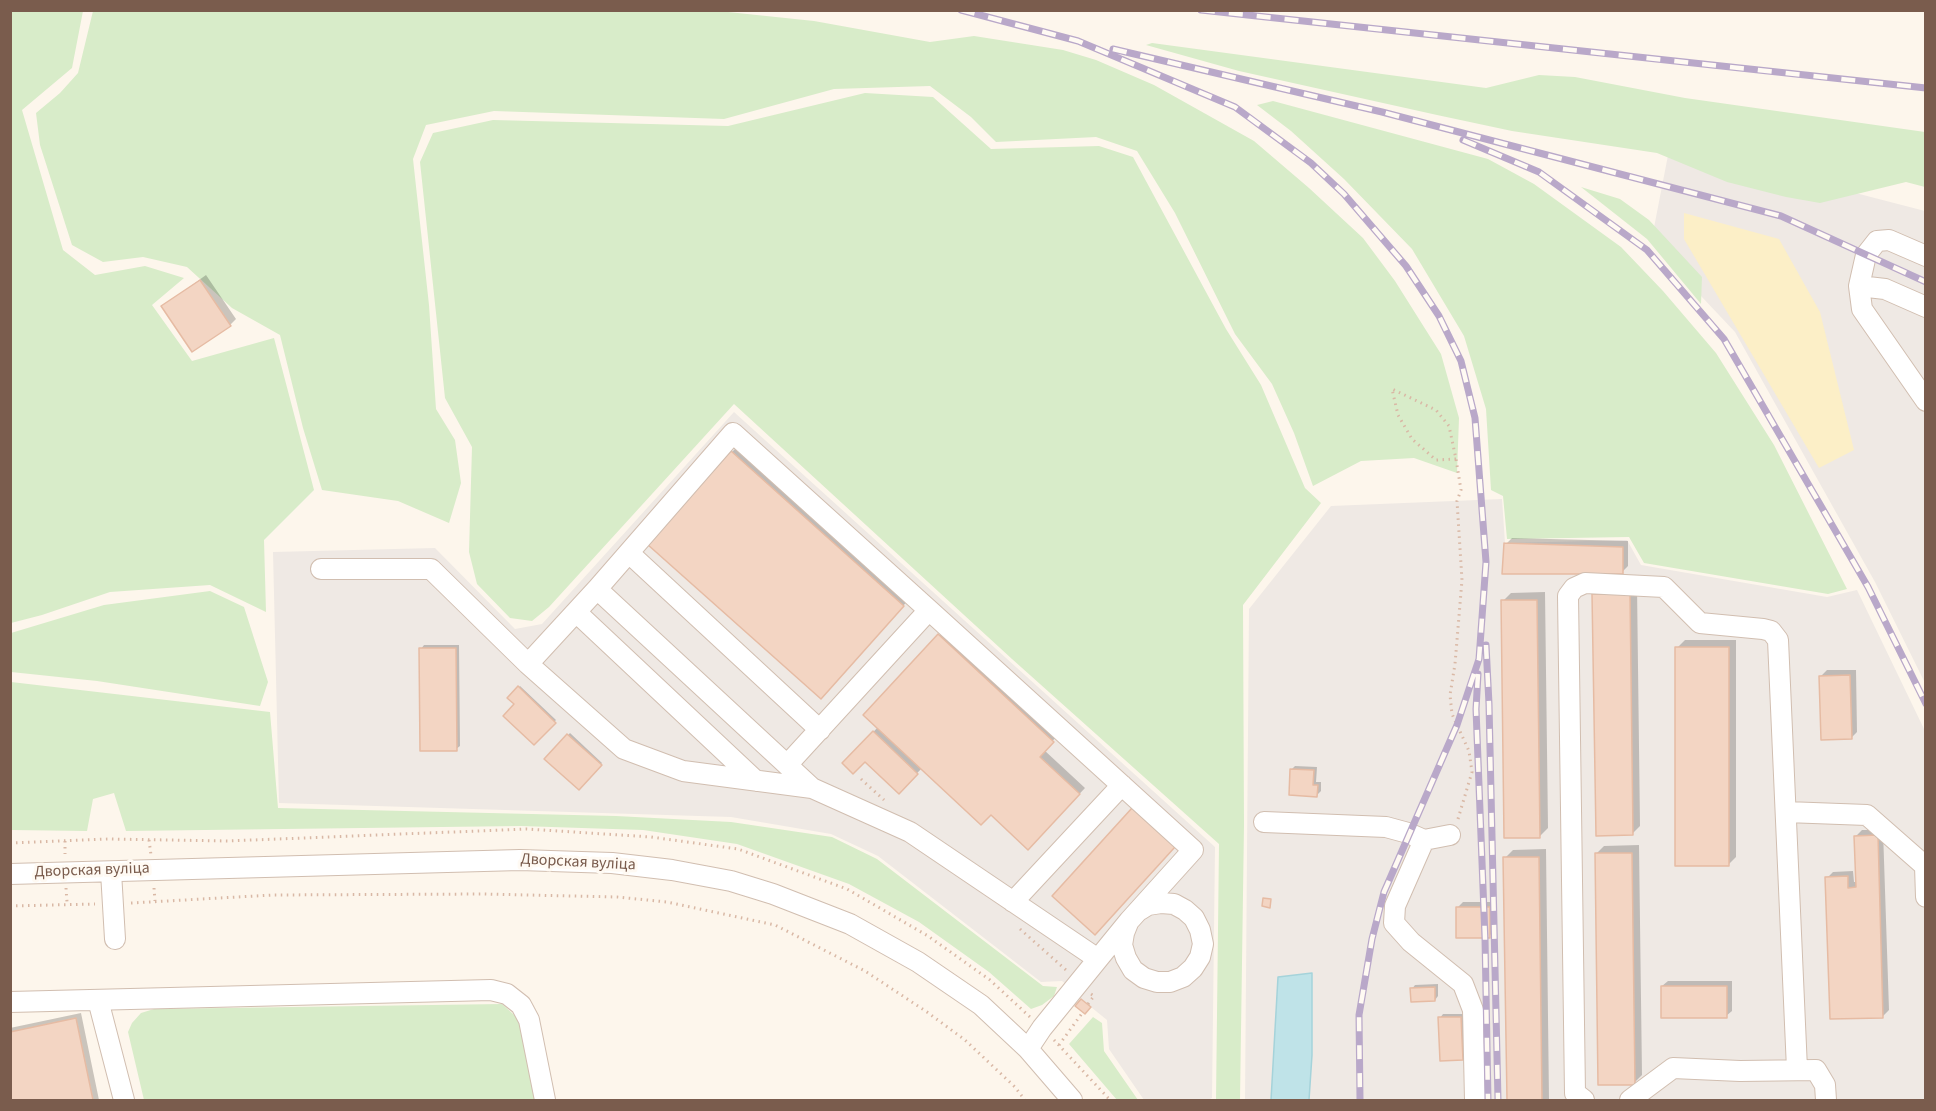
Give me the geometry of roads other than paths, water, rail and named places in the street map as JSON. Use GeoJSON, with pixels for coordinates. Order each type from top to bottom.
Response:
{"type":"FeatureCollection","features":[{"type":"Feature","properties":{"kind":"street"},"geometry":{"type":"LineString","coordinates":[[1926,256],[1889,240],[1877,241],[1866,255],[1859,286],[1862,309],[1926,401]]}},
{"type":"Feature","properties":{"kind":"street"},"geometry":{"type":"LineString","coordinates":[[1859,286],[1885,289],[1926,307]]}},
{"type":"Feature","properties":{"kind":"street"},"geometry":{"type":"LineString","coordinates":[[528,663],[597,589],[733,433],[1193,850],[1133,916],[1042,1028],[1028,1049]]}},
{"type":"Feature","properties":{"kind":"street"},"geometry":{"type":"LineString","coordinates":[[629,553],[820,730]]}},
{"type":"Feature","properties":{"kind":"street"},"geometry":{"type":"LineString","coordinates":[[321,569],[431,569],[528,663],[624,749],[683,771],[812,788],[910,832],[1098,959],[1126,958]]}},
{"type":"Feature","properties":{"kind":"street"},"geometry":{"type":"LineString","coordinates":[[1584,1101],[1575,1093],[1568,596],[1574,588],[1585,583],[1664,587],[1700,623],[1763,628],[1771,631],[1778,640],[1797,1069]]}},
{"type":"Feature","properties":{"kind":"street"},"geometry":{"type":"LineString","coordinates":[[597,589],[812,788]]}},
{"type":"Feature","properties":{"kind":"street"},"geometry":{"type":"LineString","coordinates":[[787,765],[929,610]]}},
{"type":"Feature","properties":{"kind":"street"},"geometry":{"type":"LineString","coordinates":[[576,612],[756,781]]}},
{"type":"Feature","properties":{"kind":"street"},"geometry":{"type":"LineString","coordinates":[[1013,902],[1122,785]]}},
{"type":"Feature","properties":{"kind":"street"},"geometry":{"type":"LineString","coordinates":[[1786,812],[1867,815],[1924,866],[1926,897]]}},
{"type":"Feature","properties":{"kind":"street"},"geometry":{"type":"LineString","coordinates":[[1264,822],[1386,827],[1424,840],[1450,835]]}},
{"type":"Feature","properties":{"kind":"street"},"geometry":{"type":"LineString","coordinates":[[1424,840],[1395,906],[1394,923],[1411,942],[1463,984],[1473,1010],[1475,1101]]}},
{"type":"Feature","properties":{"kind":"street","name":"Дворская вуліца"},"geometry":{"type":"LineString","coordinates":[[10,874],[520,860],[612,863],[672,870],[731,881],[850,924],[918,962],[981,1005],[1028,1049],[1071,1101]]}},
{"type":"Feature","properties":{"kind":"street"},"geometry":{"type":"LineString","coordinates":[[111,872],[115,939]]}},
{"type":"Feature","properties":{"kind":"street"},"geometry":{"type":"LineString","coordinates":[[1161,903],[1173,904],[1185,910],[1194,918],[1203,944],[1200,957],[1193,968],[1183,977],[1170,982],[1156,982],[1144,978],[1133,970],[1122,945],[1124,933],[1133,916],[1148,905],[1161,903]]}},
{"type":"Feature","properties":{"kind":"street"},"geometry":{"type":"LineString","coordinates":[[10,1002],[491,990],[507,994],[521,1005],[529,1020],[545,1101]]}},
{"type":"Feature","properties":{"kind":"street"},"geometry":{"type":"LineString","coordinates":[[98,1000],[124,1101]]}},
{"type":"Feature","properties":{"kind":"street"},"geometry":{"type":"LineString","coordinates":[[1630,1101],[1673,1068],[1740,1071],[1816,1070],[1825,1085],[1826,1101]]}},
{"type":"Feature","properties":{"kind":"water"},"geometry":{"type":"Polygon","coordinates":[[[1312,973],[1312,1055],[1309,1100],[1271,1100],[1278,977],[1312,973]]]}},
{"type":"Feature","properties":{"kind":"railway"},"geometry":{"type":"LineString","coordinates":[[961,10],[1078,41],[1235,107],[1311,163],[1344,194],[1406,266],[1439,316],[1461,361],[1475,418],[1486,562],[1479,659],[1457,725],[1384,892],[1372,939],[1359,1015],[1360,1100]]}},
{"type":"Feature","properties":{"kind":"railway"},"geometry":{"type":"LineString","coordinates":[[1201,10],[1926,88]]}},
{"type":"Feature","properties":{"kind":"railway"},"geometry":{"type":"LineString","coordinates":[[1113,49],[1382,112],[1781,216],[1926,282]]}},
{"type":"Feature","properties":{"kind":"railway"},"geometry":{"type":"LineString","coordinates":[[1463,140],[1539,172],[1647,250],[1724,339],[1868,587],[1926,704]]}},
{"type":"Feature","properties":{"kind":"railway"},"geometry":{"type":"LineString","coordinates":[[1486,645],[1498,1100]]}},
{"type":"Feature","properties":{"kind":"railway"},"geometry":{"type":"LineString","coordinates":[[1478,674],[1476,709],[1485,938],[1488,1100]]}}]}
